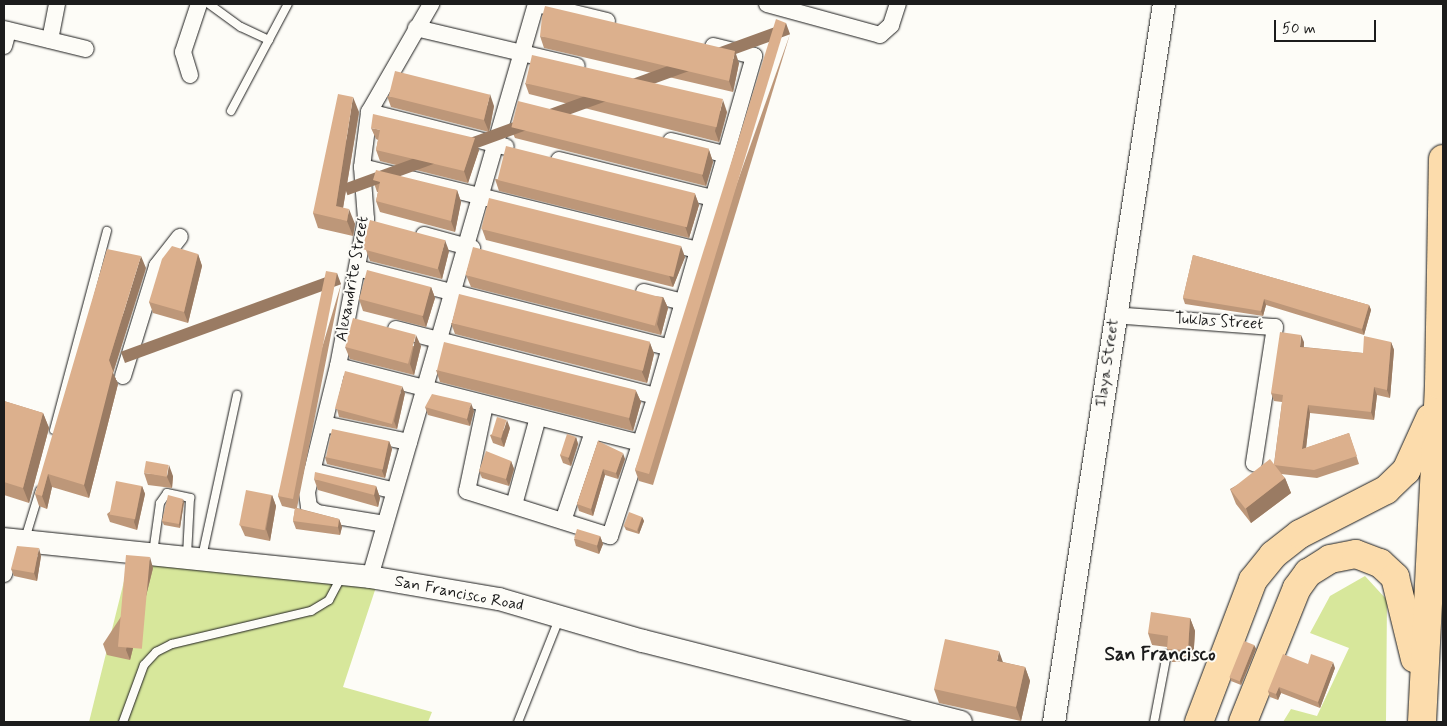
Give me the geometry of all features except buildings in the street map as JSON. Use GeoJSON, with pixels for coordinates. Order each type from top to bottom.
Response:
{"type":"FeatureCollection","features":[{"type":"Feature","properties":{"kind":"highway"},"geometry":{"type":"LineString","coordinates":[[1422,709],[1439,385],[1443,159]]}},
{"type":"Feature","properties":{"kind":"highway"},"geometry":{"type":"LineString","coordinates":[[1199,722],[1253,580],[1273,555],[1300,534],[1386,490],[1406,471],[1425,434],[1439,385]]}},
{"type":"Feature","properties":{"kind":"highway"},"geometry":{"type":"LineString","coordinates":[[1243,722],[1297,588],[1308,573],[1330,559],[1356,554],[1380,563],[1395,578],[1422,709]]}},
{"type":"Feature","properties":{"kind":"main road","name":"Ilaya Street"},"geometry":{"type":"LineString","coordinates":[[1054,722],[1114,314],[1132,228],[1164,4]]}},
{"type":"Feature","properties":{"kind":"main road","name":"San Francisco Road"},"geometry":{"type":"LineString","coordinates":[[14,540],[370,577],[499,599],[560,617],[961,722]]}},
{"type":"Feature","properties":{"kind":"street"},"geometry":{"type":"LineString","coordinates":[[50,40],[57,4]]}},
{"type":"Feature","properties":{"kind":"street"},"geometry":{"type":"LineString","coordinates":[[190,75],[183,52],[199,4]]}},
{"type":"Feature","properties":{"kind":"street","name":"Alexandrite Street"},"geometry":{"type":"LineString","coordinates":[[385,524],[317,513],[309,507],[312,470],[338,366],[366,219],[362,166],[369,112],[390,69],[431,4]]}},
{"type":"Feature","properties":{"kind":"street"},"geometry":{"type":"LineString","coordinates":[[370,577],[439,340],[463,245],[481,195],[506,99],[536,4],[622,24]]}},
{"type":"Feature","properties":{"kind":"street"},"geometry":{"type":"LineString","coordinates":[[767,4],[880,35],[891,25],[898,4]]}},
{"type":"Feature","properties":{"kind":"street"},"geometry":{"type":"LineString","coordinates":[[416,28],[597,70]]}},
{"type":"Feature","properties":{"kind":"street"},"geometry":{"type":"LineString","coordinates":[[5,35],[50,40],[86,49]]}},
{"type":"Feature","properties":{"kind":"street"},"geometry":{"type":"LineString","coordinates":[[484,405],[467,491],[610,536],[656,396],[724,154],[754,56],[697,42]]}},
{"type":"Feature","properties":{"kind":"street"},"geometry":{"type":"LineString","coordinates":[[390,69],[409,74]]}},
{"type":"Feature","properties":{"kind":"street"},"geometry":{"type":"LineString","coordinates":[[487,94],[525,104]]}},
{"type":"Feature","properties":{"kind":"street"},"geometry":{"type":"LineString","coordinates":[[720,100],[740,104]]}},
{"type":"Feature","properties":{"kind":"street"},"geometry":{"type":"LineString","coordinates":[[369,112],[524,151]]}},
{"type":"Feature","properties":{"kind":"street"},"geometry":{"type":"LineString","coordinates":[[658,137],[724,154]]}},
{"type":"Feature","properties":{"kind":"street"},"geometry":{"type":"LineString","coordinates":[[542,156],[712,198]]}},
{"type":"Feature","properties":{"kind":"street"},"geometry":{"type":"LineString","coordinates":[[362,166],[698,250]]}},
{"type":"Feature","properties":{"kind":"street"},"geometry":{"type":"LineString","coordinates":[[366,219],[384,224]]}},
{"type":"Feature","properties":{"kind":"street"},"geometry":{"type":"LineString","coordinates":[[410,231],[491,252]]}},
{"type":"Feature","properties":{"kind":"street"},"geometry":{"type":"LineString","coordinates":[[123,376],[157,266],[180,237]]}},
{"type":"Feature","properties":{"kind":"street"},"geometry":{"type":"LineString","coordinates":[[357,268],[670,348]]}},
{"type":"Feature","properties":{"kind":"street"},"geometry":{"type":"LineString","coordinates":[[628,288],[683,302]]}},
{"type":"Feature","properties":{"kind":"street","name":"Tuklas Street"},"geometry":{"type":"LineString","coordinates":[[1114,314],[1275,327],[1254,463]]}},
{"type":"Feature","properties":{"kind":"street"},"geometry":{"type":"LineString","coordinates":[[347,317],[656,396]]}},
{"type":"Feature","properties":{"kind":"street"},"geometry":{"type":"LineString","coordinates":[[338,366],[484,405],[640,443]]}},
{"type":"Feature","properties":{"kind":"street"},"geometry":{"type":"LineString","coordinates":[[514,505],[538,417]]}},
{"type":"Feature","properties":{"kind":"street"},"geometry":{"type":"LineString","coordinates":[[324,424],[409,442]]}},
{"type":"Feature","properties":{"kind":"street"},"geometry":{"type":"LineString","coordinates":[[563,521],[593,432]]}},
{"type":"Feature","properties":{"kind":"street"},"geometry":{"type":"LineString","coordinates":[[312,470],[395,491]]}},
{"type":"Feature","properties":{"kind":"street"},"geometry":{"type":"LineString","coordinates":[[4,574],[14,540]]}},
{"type":"Feature","properties":{"kind":"lane"},"geometry":{"type":"LineString","coordinates":[[209,4],[241,27],[269,40]]}},
{"type":"Feature","properties":{"kind":"lane"},"geometry":{"type":"LineString","coordinates":[[231,111],[288,4]]}},
{"type":"Feature","properties":{"kind":"lane"},"geometry":{"type":"LineString","coordinates":[[52,442],[55,424],[107,231]]}},
{"type":"Feature","properties":{"kind":"lane"},"geometry":{"type":"LineString","coordinates":[[194,558],[237,396]]}},
{"type":"Feature","properties":{"kind":"lane"},"geometry":{"type":"LineString","coordinates":[[47,421],[55,424]]}},
{"type":"Feature","properties":{"kind":"lane"},"geometry":{"type":"LineString","coordinates":[[14,540],[43,477]]}},
{"type":"Feature","properties":{"kind":"lane"},"geometry":{"type":"LineString","coordinates":[[153,554],[162,496],[185,494],[192,504],[194,558]]}},
{"type":"Feature","properties":{"kind":"lane"},"geometry":{"type":"LineString","coordinates":[[123,722],[144,665],[156,652],[172,644],[312,611],[329,600],[343,574]]}},
{"type":"Feature","properties":{"kind":"lane"},"geometry":{"type":"LineString","coordinates":[[518,722],[560,617]]}},
{"type":"Feature","properties":{"kind":"lane"},"geometry":{"type":"LineString","coordinates":[[1154,722],[1167,654]]}},
{"type":"Feature","properties":{"kind":"green space"},"geometry":{"type":"Polygon","coordinates":[[[129,561],[377,584],[343,687],[432,712],[428,722],[89,722],[129,561]]]}},
{"type":"Feature","properties":{"kind":"green space"},"geometry":{"type":"Polygon","coordinates":[[[1365,576],[1387,600],[1386,722],[1283,722],[1291,709],[1317,716],[1349,648],[1310,633],[1330,596],[1365,576]]]}},
{"type":"Feature","properties":{"kind":"district","name":"San Francisco"},"geometry":{"type":"Point","coordinates":[1160,655]}}]}
